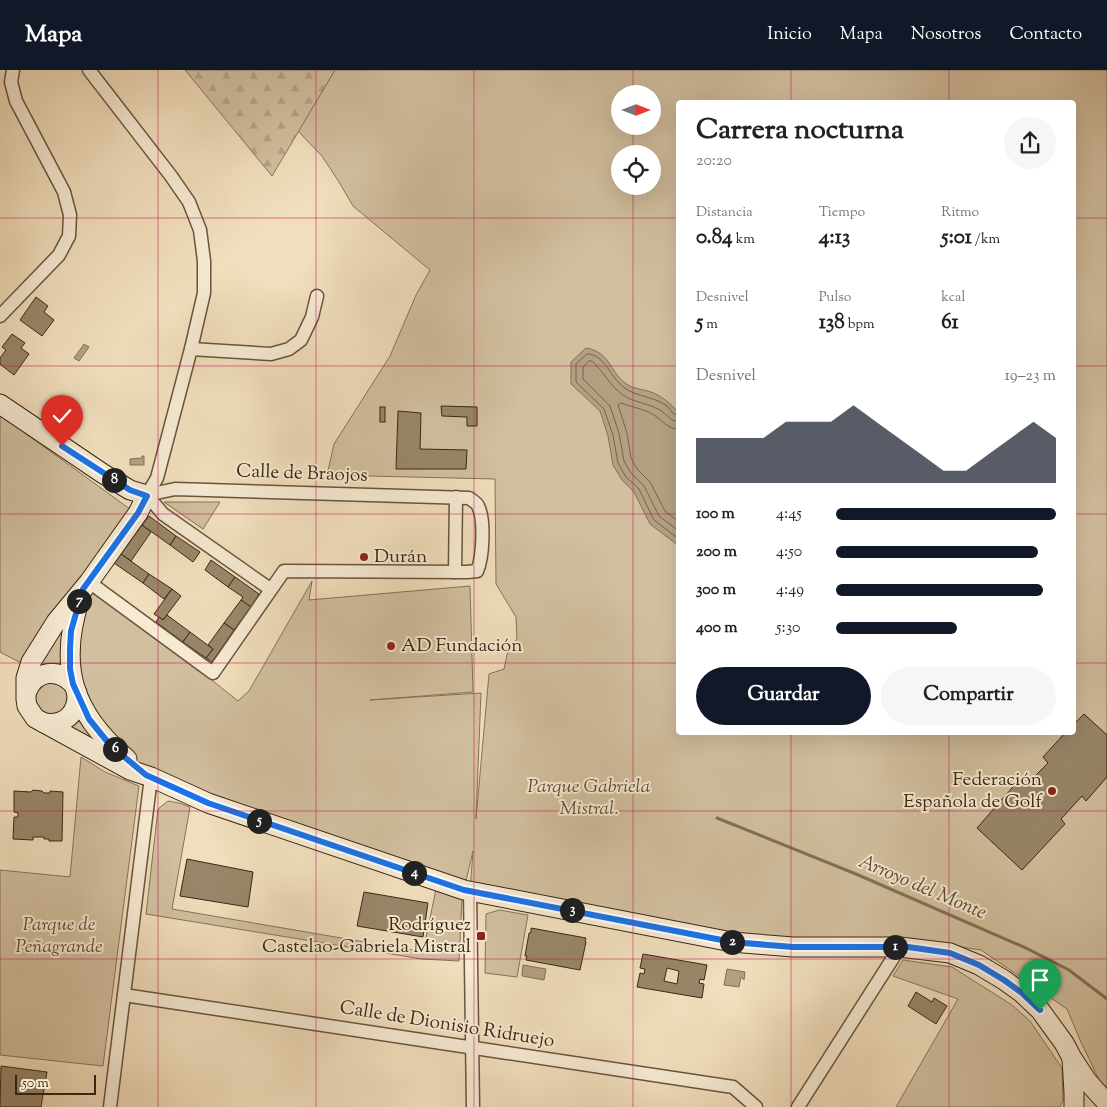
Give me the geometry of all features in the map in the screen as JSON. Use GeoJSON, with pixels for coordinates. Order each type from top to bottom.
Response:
{"type":"FeatureCollection","features":[{"type":"Feature","properties":{"kind":"street"},"geometry":{"type":"LineString","coordinates":[[0,316],[60,255],[69,236],[70,215],[64,192],[16,101],[11,82],[13,70]]}},
{"type":"Feature","properties":{"kind":"street"},"geometry":{"type":"LineString","coordinates":[[89,70],[189,202],[200,230],[204,261],[204,293],[157,478],[138,513],[86,585],[56,622],[30,662],[26,678],[26,699],[30,713],[35,718],[114,761],[208,803],[470,890],[732,942],[793,947],[900,947],[950,953],[979,965],[1004,980],[1022,993],[1040,1010],[1088,1081],[1107,1103]]}},
{"type":"Feature","properties":{"kind":"street"},"geometry":{"type":"LineString","coordinates":[[191,349],[271,354],[289,349],[301,340],[312,317],[316,296]]}},
{"type":"Feature","properties":{"kind":"street"},"geometry":{"type":"LineString","coordinates":[[0,404],[102,473],[130,490],[147,496],[163,514],[270,589]]}},
{"type":"Feature","properties":{"kind":"street","name":"Calle de Braojos"},"geometry":{"type":"LineString","coordinates":[[86,585],[213,673],[284,570],[455,572],[477,571],[481,562],[481,515],[478,504],[470,498],[175,489],[147,496]]}},
{"type":"Feature","properties":{"kind":"street"},"geometry":{"type":"LineString","coordinates":[[455,572],[456,497]]}},
{"type":"Feature","properties":{"kind":"street"},"geometry":{"type":"LineString","coordinates":[[44,723],[57,723],[69,717],[76,706],[75,689],[70,669],[71,631],[86,585]]}},
{"type":"Feature","properties":{"kind":"street"},"geometry":{"type":"LineString","coordinates":[[27,691],[35,679],[48,673],[62,675],[75,689],[89,719],[110,745],[148,776]]}},
{"type":"Feature","properties":{"kind":"street"},"geometry":{"type":"LineString","coordinates":[[110,1107],[148,776]]}},
{"type":"Feature","properties":{"kind":"street"},"geometry":{"type":"LineString","coordinates":[[470,890],[472,1107]]}},
{"type":"Feature","properties":{"kind":"street"},"geometry":{"type":"LineString","coordinates":[[798,1107],[900,947]]}},
{"type":"Feature","properties":{"kind":"street","name":"Calle de Dionisio Ridruejo"},"geometry":{"type":"LineString","coordinates":[[124,994],[733,1087],[756,1107]]}},
{"type":"Feature","properties":{"kind":"street"},"geometry":{"type":"LineString","coordinates":[[1072,1058],[1074,1107]]}},
{"type":"Feature","properties":{"kind":"green space"},"geometry":{"type":"Polygon","coordinates":[[[185,70],[335,70],[272,176],[185,70]]]}},
{"type":"Feature","properties":{"kind":"green space","name":"Parque Gabriela Mistral."},"geometry":{"type":"Polygon","coordinates":[[[335,70],[1107,70],[1107,1090],[1103,1088],[1067,1009],[981,950],[955,946],[793,947],[470,890],[473,851],[464,890],[151,777],[104,732],[75,677],[76,646],[89,582],[238,701],[249,691],[312,581],[309,600],[470,586],[473,692],[370,700],[481,693],[476,819],[489,674],[504,669],[508,650],[517,639],[516,617],[496,584],[495,479],[327,475],[334,444],[390,356],[416,295],[430,270],[353,206],[322,156],[298,131],[335,70]]]}},
{"type":"Feature","properties":{"kind":"green space"},"geometry":{"type":"Polygon","coordinates":[[[0,415],[130,509],[25,665],[0,652],[0,415]]]}},
{"type":"Feature","properties":{"kind":"green space"},"geometry":{"type":"Polygon","coordinates":[[[164,502],[220,502],[203,529],[164,502]]]}},
{"type":"Feature","properties":{"kind":"green space"},"geometry":{"type":"Polygon","coordinates":[[[62,628],[65,628],[62,663],[39,664],[62,628]]]}},
{"type":"Feature","properties":{"kind":"green space"},"geometry":{"type":"Polygon","coordinates":[[[59,680],[71,696],[64,714],[40,715],[32,692],[35,686],[59,680]]]}},
{"type":"Feature","properties":{"kind":"green space"},"geometry":{"type":"Polygon","coordinates":[[[77,721],[83,722],[102,745],[69,730],[77,721]]]}},
{"type":"Feature","properties":{"kind":"green space","name":"Parque de Peñagrande"},"geometry":{"type":"Polygon","coordinates":[[[81,757],[105,772],[139,786],[103,1066],[0,1055],[0,870],[70,877],[81,757]]]}},
{"type":"Feature","properties":{"kind":"green space"},"geometry":{"type":"Polygon","coordinates":[[[168,801],[190,807],[172,909],[423,952],[436,889],[462,898],[459,961],[422,959],[146,914],[158,809],[168,801]]]}},
{"type":"Feature","properties":{"kind":"green space"},"geometry":{"type":"Polygon","coordinates":[[[499,910],[528,915],[517,977],[485,973],[486,914],[499,910]]]}},
{"type":"Feature","properties":{"kind":"green space"},"geometry":{"type":"Polygon","coordinates":[[[903,960],[952,967],[1012,1005],[1030,1021],[1062,1068],[1063,1100],[1060,1107],[896,1107],[958,999],[893,976],[903,960]]]}},
{"type":"Feature","properties":{"kind":"water"},"geometry":{"type":"Polygon","coordinates":[[[84,344],[89,347],[79,361],[74,358],[84,344]]]}},
{"type":"Feature","properties":{"kind":"water"},"geometry":{"type":"Polygon","coordinates":[[[586,348],[594,350],[605,357],[625,383],[631,387],[659,396],[676,410],[676,544],[650,524],[634,492],[622,480],[613,465],[608,436],[600,411],[571,384],[571,362],[586,348]]]}},
{"type":"Feature","properties":{"kind":"water"},"geometry":{"type":"Polygon","coordinates":[[[144,456],[144,465],[130,465],[130,459],[142,458],[144,456]]]}},
{"type":"Feature","properties":{"kind":"water"},"geometry":{"type":"Polygon","coordinates":[[[523,965],[546,969],[544,980],[522,976],[523,965]]]}},
{"type":"Feature","properties":{"kind":"water"},"geometry":{"type":"Polygon","coordinates":[[[727,969],[745,972],[744,980],[741,977],[739,987],[724,985],[727,969]]]}},
{"type":"Feature","properties":{"kind":"building"},"geometry":{"type":"Polygon","coordinates":[[[36,297],[48,306],[44,312],[54,320],[42,336],[20,320],[36,297]]]}},
{"type":"Feature","properties":{"kind":"building"},"geometry":{"type":"Polygon","coordinates":[[[12,334],[25,343],[21,348],[29,354],[14,375],[0,364],[0,358],[6,350],[2,347],[12,334]]]}},
{"type":"Feature","properties":{"kind":"building"},"geometry":{"type":"Polygon","coordinates":[[[441,406],[477,407],[477,426],[467,426],[467,417],[442,416],[441,406]]]}},
{"type":"Feature","properties":{"kind":"building"},"geometry":{"type":"Polygon","coordinates":[[[380,407],[385,407],[385,422],[380,422],[380,407]]]}},
{"type":"Feature","properties":{"kind":"building"},"geometry":{"type":"Polygon","coordinates":[[[398,411],[421,413],[420,449],[467,450],[466,469],[396,469],[398,411]]]}},
{"type":"Feature","properties":{"kind":"building"},"geometry":{"type":"Polygon","coordinates":[[[149,516],[176,536],[170,545],[142,525],[149,516]]]}},
{"type":"Feature","properties":{"kind":"building"},"geometry":{"type":"Polygon","coordinates":[[[142,525],[151,532],[131,561],[121,554],[142,525]]]}},
{"type":"Feature","properties":{"kind":"building"},"geometry":{"type":"Polygon","coordinates":[[[176,536],[200,552],[193,562],[170,545],[176,536]]]}},
{"type":"Feature","properties":{"kind":"building"},"geometry":{"type":"Polygon","coordinates":[[[121,554],[149,574],[143,583],[114,563],[121,554]]]}},
{"type":"Feature","properties":{"kind":"building"},"geometry":{"type":"Polygon","coordinates":[[[211,560],[235,577],[228,587],[205,570],[211,560]]]}},
{"type":"Feature","properties":{"kind":"building"},"geometry":{"type":"Polygon","coordinates":[[[149,574],[172,589],[164,599],[143,583],[149,574]]]}},
{"type":"Feature","properties":{"kind":"building"},"geometry":{"type":"Polygon","coordinates":[[[235,577],[259,594],[251,607],[241,600],[243,597],[228,587],[235,577]]]}},
{"type":"Feature","properties":{"kind":"building"},"geometry":{"type":"Polygon","coordinates":[[[172,589],[181,596],[163,620],[154,614],[172,589]]]}},
{"type":"Feature","properties":{"kind":"building"},"geometry":{"type":"Polygon","coordinates":[[[241,600],[251,607],[234,630],[224,623],[241,600]]]}},
{"type":"Feature","properties":{"kind":"building"},"geometry":{"type":"Polygon","coordinates":[[[167,615],[190,632],[183,642],[156,622],[159,617],[163,620],[167,615]]]}},
{"type":"Feature","properties":{"kind":"building"},"geometry":{"type":"Polygon","coordinates":[[[224,623],[234,630],[212,662],[206,658],[213,649],[208,645],[224,623]]]}},
{"type":"Feature","properties":{"kind":"building"},"geometry":{"type":"Polygon","coordinates":[[[190,632],[213,649],[206,658],[183,642],[190,632]]]}},
{"type":"Feature","properties":{"kind":"building","name":"Federación Española de Golf"},"geometry":{"type":"Polygon","coordinates":[[[1084,714],[1107,735],[1107,777],[1086,801],[1082,796],[1061,819],[1065,824],[1022,870],[977,828],[1019,780],[1025,786],[1048,763],[1043,757],[1063,735],[1076,735],[1076,722],[1084,714]]]}},
{"type":"Feature","properties":{"kind":"building"},"geometry":{"type":"Polygon","coordinates":[[[33,790],[44,793],[50,793],[50,791],[63,792],[62,841],[49,841],[49,839],[44,839],[44,837],[33,837],[33,840],[13,839],[14,817],[18,817],[18,813],[14,812],[14,791],[31,792],[33,790]]]}},
{"type":"Feature","properties":{"kind":"building"},"geometry":{"type":"Polygon","coordinates":[[[187,859],[253,872],[248,907],[180,896],[187,859]]]}},
{"type":"Feature","properties":{"kind":"building"},"geometry":{"type":"Polygon","coordinates":[[[364,892],[428,903],[423,937],[357,926],[364,892]]]}},
{"type":"Feature","properties":{"kind":"building"},"geometry":{"type":"Polygon","coordinates":[[[531,928],[586,938],[580,970],[526,960],[527,956],[525,956],[531,928]]]}},
{"type":"Feature","properties":{"kind":"building"},"geometry":{"type":"Polygon","coordinates":[[[643,954],[707,965],[704,980],[700,979],[699,983],[704,984],[702,998],[637,987],[640,973],[644,974],[645,969],[640,968],[643,954]],[[667,968],[664,981],[677,984],[679,971],[667,968]]]}},
{"type":"Feature","properties":{"kind":"building"},"geometry":{"type":"Polygon","coordinates":[[[916,992],[932,1002],[934,998],[947,1006],[936,1024],[908,1006],[916,992]]]}},
{"type":"Feature","properties":{"kind":"building"},"geometry":{"type":"Polygon","coordinates":[[[1,1066],[47,1072],[41,1107],[0,1107],[1,1066]]]}},
{"type":"Feature","properties":{"kind":"waterway","name":"Arroyo del Monte"},"geometry":{"type":"LineString","coordinates":[[717,818],[856,874],[1026,948],[1069,970],[1107,999]]}},
{"type":"Feature","properties":{"kind":"place","name":"Durán"},"geometry":{"type":"Point","coordinates":[364,557]}},
{"type":"Feature","properties":{"kind":"place","name":"AD Fundación"},"geometry":{"type":"Point","coordinates":[391,646]}},
{"type":"Feature","properties":{"kind":"place","name":"Federación Española de Golf"},"geometry":{"type":"Point","coordinates":[1052,791]}},
{"type":"Feature","properties":{"kind":"place","name":"Rodríguez Castelao-Gabriela Mistral"},"geometry":{"type":"Point","coordinates":[481,936]}},
{"type":"Feature","properties":{"kind":"route"},"geometry":{"type":"LineString","coordinates":[[62,446],[130,490],[147,496],[138,513],[83,589],[71,631],[70,649],[70,669],[73,684],[89,719],[110,745],[146,775],[208,803],[464,890],[732,942],[793,947],[908,947],[950,953],[979,965],[1004,980],[1022,993],[1040,1010]]}}]}
